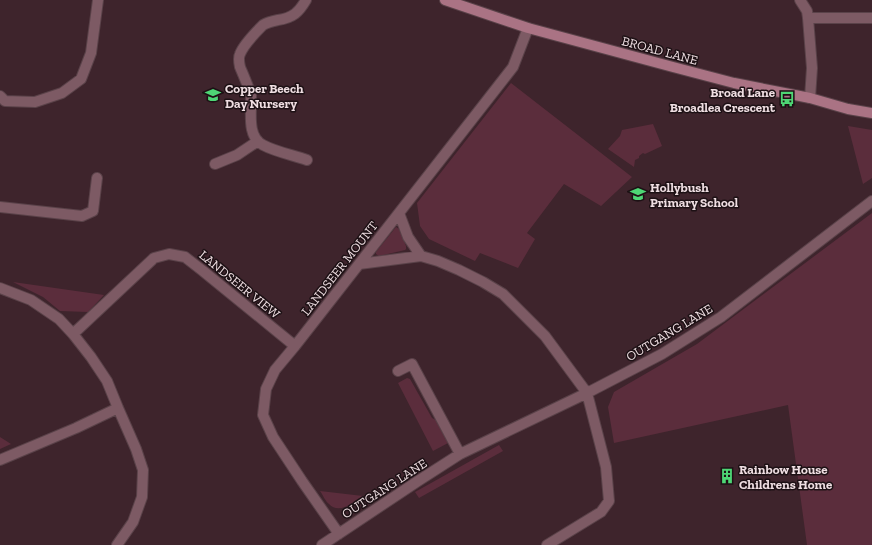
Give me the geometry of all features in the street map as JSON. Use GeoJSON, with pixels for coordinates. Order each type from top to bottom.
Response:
{"type":"FeatureCollection","features":[{"type":"Feature","properties":{"kind":"street"},"geometry":{"type":"LineString","coordinates":[[0,96],[5,101],[35,102],[62,93],[81,79],[91,53],[98,0]]}},
{"type":"Feature","properties":{"kind":"street"},"geometry":{"type":"LineString","coordinates":[[306,0],[300,10],[293,16],[286,19],[268,22],[263,25],[241,51],[239,62],[251,94],[252,127],[255,138],[262,144],[273,149],[307,160]]}},
{"type":"Feature","properties":{"kind":"street","name":"BROAD LANE"},"geometry":{"type":"LineString","coordinates":[[444,0],[528,28],[734,83],[810,98],[872,114]]}},
{"type":"Feature","properties":{"kind":"street"},"geometry":{"type":"LineString","coordinates":[[800,0],[807,11],[808,18],[812,68],[810,98]]}},
{"type":"Feature","properties":{"kind":"street"},"geometry":{"type":"LineString","coordinates":[[808,18],[872,18]]}},
{"type":"Feature","properties":{"kind":"street","name":"LANDSEER MOUNT"},"geometry":{"type":"LineString","coordinates":[[339,534],[273,437],[263,415],[266,389],[275,370],[513,67],[528,28]]}},
{"type":"Feature","properties":{"kind":"street"},"geometry":{"type":"LineString","coordinates":[[215,164],[237,155],[258,141]]}},
{"type":"Feature","properties":{"kind":"street"},"geometry":{"type":"LineString","coordinates":[[0,207],[82,216],[94,211],[97,178]]}},
{"type":"Feature","properties":{"kind":"street","name":"OUTGANG LANE"},"geometry":{"type":"LineString","coordinates":[[322,545],[460,454],[587,394],[662,354],[721,317],[872,201]]}},
{"type":"Feature","properties":{"kind":"street"},"geometry":{"type":"LineString","coordinates":[[399,213],[408,237],[421,256]]}},
{"type":"Feature","properties":{"kind":"street","name":"LANDSEER VIEW"},"geometry":{"type":"LineString","coordinates":[[73,334],[154,258],[169,254],[185,257],[295,346]]}},
{"type":"Feature","properties":{"kind":"street"},"geometry":{"type":"LineString","coordinates":[[359,264],[421,256],[438,261],[483,282],[503,294],[545,336],[587,394],[606,466],[609,501],[601,512],[547,545]]}},
{"type":"Feature","properties":{"kind":"street"},"geometry":{"type":"LineString","coordinates":[[0,288],[31,300],[59,319],[91,357],[107,381],[136,449],[143,470],[142,498],[133,522],[117,545]]}},
{"type":"Feature","properties":{"kind":"street"},"geometry":{"type":"LineString","coordinates":[[398,371],[412,364],[460,454]]}},
{"type":"Feature","properties":{"kind":"street"},"geometry":{"type":"LineString","coordinates":[[0,460],[76,428],[118,408]]}},
{"type":"Feature","properties":{"kind":"shaded area"},"geometry":{"type":"Polygon","coordinates":[[[511,83],[632,177],[601,206],[564,184],[527,233],[535,239],[518,268],[480,253],[475,261],[429,239],[420,226],[417,203],[511,83]]]}},
{"type":"Feature","properties":{"kind":"shaded area"},"geometry":{"type":"Polygon","coordinates":[[[653,124],[662,146],[639,156],[639,158],[635,160],[634,167],[608,149],[620,136],[622,130],[653,124]]]}},
{"type":"Feature","properties":{"kind":"shaded area"},"geometry":{"type":"Polygon","coordinates":[[[848,126],[872,130],[872,178],[863,184],[848,126]]]}},
{"type":"Feature","properties":{"kind":"shaded area"},"geometry":{"type":"Polygon","coordinates":[[[872,213],[872,545],[807,545],[788,405],[614,443],[608,407],[614,392],[697,344],[872,213]]]}},
{"type":"Feature","properties":{"kind":"shaded area"},"geometry":{"type":"Polygon","coordinates":[[[396,227],[399,229],[406,249],[379,256],[376,252],[396,227]]]}},
{"type":"Feature","properties":{"kind":"shaded area"},"geometry":{"type":"Polygon","coordinates":[[[13,282],[104,295],[88,312],[60,311],[43,297],[13,282]]]}},
{"type":"Feature","properties":{"kind":"shaded area"},"geometry":{"type":"Polygon","coordinates":[[[407,378],[410,379],[432,418],[436,420],[448,443],[433,451],[398,383],[407,378]]]}},
{"type":"Feature","properties":{"kind":"shaded area"},"geometry":{"type":"Polygon","coordinates":[[[0,437],[11,444],[0,449],[0,437]]]}},
{"type":"Feature","properties":{"kind":"shaded area"},"geometry":{"type":"Polygon","coordinates":[[[499,445],[503,451],[419,498],[415,492],[499,445]]]}},
{"type":"Feature","properties":{"kind":"shaded area"},"geometry":{"type":"Polygon","coordinates":[[[320,491],[363,496],[351,504],[342,508],[337,508],[333,507],[325,500],[320,491]]]}},
{"type":"Feature","properties":{"kind":"place","name":"Copper Beech Day Nursery"},"geometry":{"type":"Point","coordinates":[213,95]}},
{"type":"Feature","properties":{"kind":"place","name":"Broad Lane Broadlea Crescent"},"geometry":{"type":"Point","coordinates":[787,99]}},
{"type":"Feature","properties":{"kind":"place","name":"Hollybush Primary School"},"geometry":{"type":"Point","coordinates":[638,194]}},
{"type":"Feature","properties":{"kind":"place","name":"Rainbow House Childrens Home"},"geometry":{"type":"Point","coordinates":[727,476]}}]}
